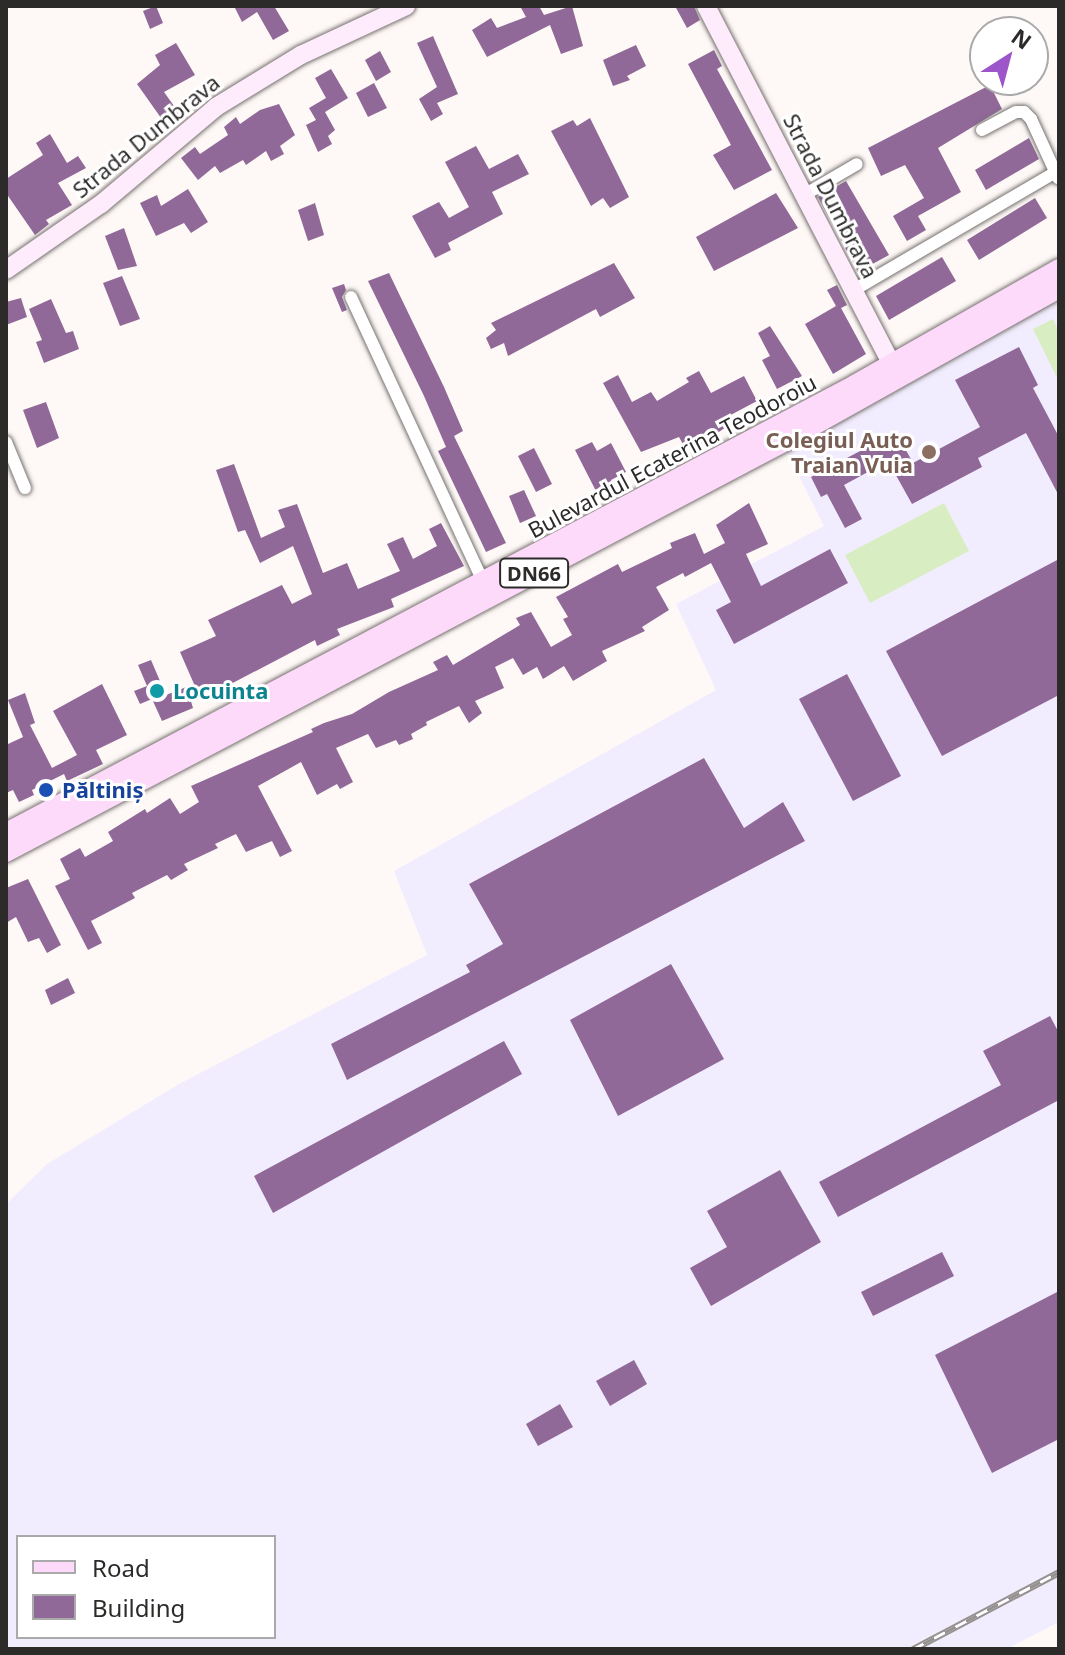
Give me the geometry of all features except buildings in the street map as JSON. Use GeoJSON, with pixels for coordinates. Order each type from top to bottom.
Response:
{"type":"FeatureCollection","features":[{"type":"Feature","properties":{"kind":"main road","name":"Bulevardul Ecaterina Teodoroiu"},"geometry":{"type":"LineString","coordinates":[[6,852],[896,372],[1012,306],[1059,269]]}},
{"type":"Feature","properties":{"kind":"main road","name":"Bulevardul Ecaterina Teodoroiu"},"geometry":{"type":"LineString","coordinates":[[1012,306],[1059,288]]}},
{"type":"Feature","properties":{"kind":"main road","name":"Bulevardul Ecaterina Teodoroiu"},"geometry":{"type":"LineString","coordinates":[[6,833],[896,372]]}},
{"type":"Feature","properties":{"kind":"street","name":"Strada Dumbrava"},"geometry":{"type":"LineString","coordinates":[[6,270],[101,204],[216,107],[301,55],[406,6]]}},
{"type":"Feature","properties":{"kind":"street","name":"Strada Dumbrava"},"geometry":{"type":"LineString","coordinates":[[706,6],[896,372]]}},
{"type":"Feature","properties":{"kind":"street"},"geometry":{"type":"LineString","coordinates":[[854,290],[1057,176],[1024,112],[1016,112],[982,130]]}},
{"type":"Feature","properties":{"kind":"street"},"geometry":{"type":"LineString","coordinates":[[804,195],[857,164]]}},
{"type":"Feature","properties":{"kind":"street"},"geometry":{"type":"LineString","coordinates":[[351,297],[484,583]]}},
{"type":"Feature","properties":{"kind":"street"},"geometry":{"type":"LineString","coordinates":[[6,442],[25,488]]}},
{"type":"Feature","properties":{"kind":"shaded area"},"geometry":{"type":"Polygon","coordinates":[[[1059,298],[1059,1622],[1007,1649],[6,1649],[6,1204],[47,1164],[179,1084],[427,955],[394,871],[716,690],[676,604],[824,526],[787,452],[1059,298]]]}},
{"type":"Feature","properties":{"kind":"green space"},"geometry":{"type":"Polygon","coordinates":[[[1053,319],[1059,332],[1059,382],[1033,329],[1053,319]]]}},
{"type":"Feature","properties":{"kind":"green space"},"geometry":{"type":"Polygon","coordinates":[[[944,503],[969,551],[870,603],[845,555],[944,503]]]}},
{"type":"Feature","properties":{"kind":"railway"},"geometry":{"type":"LineString","coordinates":[[913,1649],[1059,1572]]}},
{"type":"Feature","properties":{"kind":"place","name":"Colegiul Auto Traian Vuia"},"geometry":{"type":"Point","coordinates":[929,452]}},
{"type":"Feature","properties":{"kind":"place","name":"Locuinta"},"geometry":{"type":"Point","coordinates":[157,691]}},
{"type":"Feature","properties":{"kind":"place","name":"Păltiniș"},"geometry":{"type":"Point","coordinates":[46,790]}}]}
